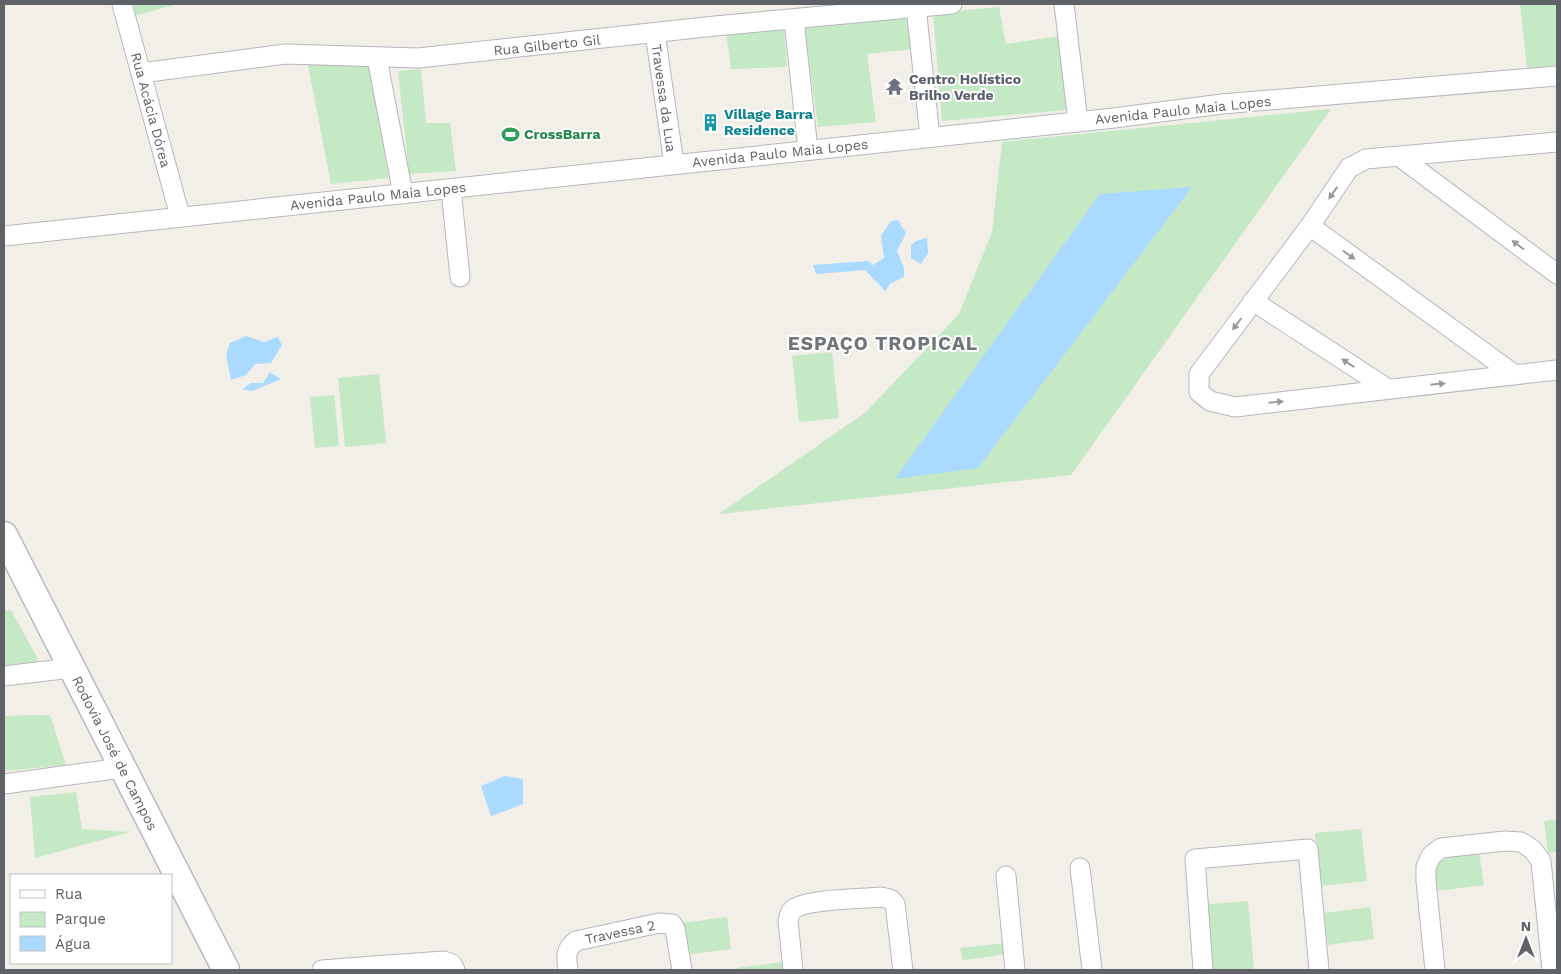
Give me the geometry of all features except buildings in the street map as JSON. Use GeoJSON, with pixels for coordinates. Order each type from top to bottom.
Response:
{"type":"FeatureCollection","features":[{"type":"Feature","properties":{"kind":"main road","name":"Rodovia José de Campos"},"geometry":{"type":"LineString","coordinates":[[4,535],[226,970]]}},
{"type":"Feature","properties":{"kind":"street","name":"Rua Acácia Dórea"},"geometry":{"type":"LineString","coordinates":[[122,4],[180,216]]}},
{"type":"Feature","properties":{"kind":"street","name":"Rua Gilberto Gil"},"geometry":{"type":"LineString","coordinates":[[141,72],[286,54],[319,53],[377,58],[418,58],[952,4]]}},
{"type":"Feature","properties":{"kind":"street"},"geometry":{"type":"LineString","coordinates":[[1064,4],[1078,122]]}},
{"type":"Feature","properties":{"kind":"street"},"geometry":{"type":"LineString","coordinates":[[916,7],[930,137]]}},
{"type":"Feature","properties":{"kind":"street"},"geometry":{"type":"LineString","coordinates":[[794,20],[808,150]]}},
{"type":"Feature","properties":{"kind":"street","name":"Travessa da Lua"},"geometry":{"type":"LineString","coordinates":[[655,33],[674,164]]}},
{"type":"Feature","properties":{"kind":"street"},"geometry":{"type":"LineString","coordinates":[[377,58],[403,194]]}},
{"type":"Feature","properties":{"kind":"street","name":"Avenida Paulo Maia Lopes"},"geometry":{"type":"LineString","coordinates":[[4,236],[1078,122],[1222,104],[1557,76]]}},
{"type":"Feature","properties":{"kind":"street"},"geometry":{"type":"LineString","coordinates":[[1557,155],[1549,143],[1358,161],[1349,168],[1310,226],[1199,374],[1199,392],[1210,401],[1234,407],[1557,370]]}},
{"type":"Feature","properties":{"kind":"street"},"geometry":{"type":"LineString","coordinates":[[1400,157],[1557,274]]}},
{"type":"Feature","properties":{"kind":"street"},"geometry":{"type":"LineString","coordinates":[[451,189],[460,277]]}},
{"type":"Feature","properties":{"kind":"street"},"geometry":{"type":"LineString","coordinates":[[1310,226],[1515,375]]}},
{"type":"Feature","properties":{"kind":"street"},"geometry":{"type":"LineString","coordinates":[[1254,301],[1388,389]]}},
{"type":"Feature","properties":{"kind":"street"},"geometry":{"type":"LineString","coordinates":[[4,676],[71,668]]}},
{"type":"Feature","properties":{"kind":"street"},"geometry":{"type":"LineString","coordinates":[[4,784],[122,768]]}},
{"type":"Feature","properties":{"kind":"street"},"geometry":{"type":"LineString","coordinates":[[1434,970],[1426,881],[1426,867],[1431,856],[1440,848],[1505,841],[1521,842],[1532,849],[1541,861],[1544,875],[1552,970]]}},
{"type":"Feature","properties":{"kind":"street"},"geometry":{"type":"LineString","coordinates":[[1203,970],[1195,859],[1308,849],[1319,970]]}},
{"type":"Feature","properties":{"kind":"street"},"geometry":{"type":"LineString","coordinates":[[1080,868],[1092,970]]}},
{"type":"Feature","properties":{"kind":"street"},"geometry":{"type":"LineString","coordinates":[[1006,876],[1016,970]]}},
{"type":"Feature","properties":{"kind":"street"},"geometry":{"type":"LineString","coordinates":[[793,970],[788,921],[789,914],[795,908],[808,903],[881,898],[890,899],[895,904],[904,970]]}},
{"type":"Feature","properties":{"kind":"street","name":"Travessa 2"},"geometry":{"type":"LineString","coordinates":[[568,970],[567,954],[569,946],[576,941],[659,923],[672,924],[677,934],[682,970]]}},
{"type":"Feature","properties":{"kind":"street"},"geometry":{"type":"LineString","coordinates":[[322,970],[375,968],[444,961],[452,964],[455,970]]}},
{"type":"Feature","properties":{"kind":"green space"},"geometry":{"type":"Polygon","coordinates":[[[122,4],[178,4],[126,18],[122,4]]]}},
{"type":"Feature","properties":{"kind":"green space"},"geometry":{"type":"Polygon","coordinates":[[[1520,4],[1557,4],[1557,76],[1528,78],[1520,4]]]}},
{"type":"Feature","properties":{"kind":"green space"},"geometry":{"type":"Polygon","coordinates":[[[999,7],[1006,44],[1059,36],[1067,110],[942,121],[933,13],[999,7]]]}},
{"type":"Feature","properties":{"kind":"green space"},"geometry":{"type":"Polygon","coordinates":[[[911,14],[915,49],[867,54],[876,122],[818,127],[804,25],[911,14]]]}},
{"type":"Feature","properties":{"kind":"green space"},"geometry":{"type":"Polygon","coordinates":[[[784,29],[787,67],[731,69],[726,32],[784,29]]]}},
{"type":"Feature","properties":{"kind":"green space"},"geometry":{"type":"Polygon","coordinates":[[[308,65],[369,65],[389,178],[331,184],[308,65]]]}},
{"type":"Feature","properties":{"kind":"green space"},"geometry":{"type":"Polygon","coordinates":[[[421,69],[426,123],[450,123],[456,171],[409,174],[398,71],[421,69]]]}},
{"type":"Feature","properties":{"kind":"green space"},"geometry":{"type":"Polygon","coordinates":[[[1331,109],[1071,475],[719,514],[866,412],[959,314],[992,232],[1002,142],[1331,109]]]}},
{"type":"Feature","properties":{"kind":"green space"},"geometry":{"type":"Polygon","coordinates":[[[832,352],[839,418],[799,422],[792,356],[832,352]]]}},
{"type":"Feature","properties":{"kind":"green space"},"geometry":{"type":"Polygon","coordinates":[[[379,374],[386,443],[345,447],[338,378],[379,374]]]}},
{"type":"Feature","properties":{"kind":"green space"},"geometry":{"type":"Polygon","coordinates":[[[334,395],[339,446],[315,448],[310,397],[334,395]]]}},
{"type":"Feature","properties":{"kind":"green space"},"geometry":{"type":"Polygon","coordinates":[[[11,610],[39,661],[4,666],[4,611],[11,610]]]}},
{"type":"Feature","properties":{"kind":"green space"},"geometry":{"type":"Polygon","coordinates":[[[50,715],[66,765],[4,771],[4,716],[50,715]]]}},
{"type":"Feature","properties":{"kind":"green space"},"geometry":{"type":"Polygon","coordinates":[[[76,792],[82,829],[130,832],[35,858],[30,797],[76,792]]]}},
{"type":"Feature","properties":{"kind":"green space"},"geometry":{"type":"Polygon","coordinates":[[[1557,819],[1557,852],[1548,853],[1544,821],[1557,819]]]}},
{"type":"Feature","properties":{"kind":"green space"},"geometry":{"type":"Polygon","coordinates":[[[1361,829],[1367,881],[1320,886],[1315,833],[1361,829]]]}},
{"type":"Feature","properties":{"kind":"green space"},"geometry":{"type":"Polygon","coordinates":[[[1479,853],[1484,885],[1438,891],[1433,859],[1479,853]]]}},
{"type":"Feature","properties":{"kind":"green space"},"geometry":{"type":"Polygon","coordinates":[[[1248,901],[1254,970],[1203,970],[1198,905],[1248,901]]]}},
{"type":"Feature","properties":{"kind":"green space"},"geometry":{"type":"Polygon","coordinates":[[[1370,907],[1374,939],[1328,945],[1324,913],[1370,907]]]}},
{"type":"Feature","properties":{"kind":"green space"},"geometry":{"type":"Polygon","coordinates":[[[727,917],[731,949],[685,955],[681,923],[727,917]]]}},
{"type":"Feature","properties":{"kind":"green space"},"geometry":{"type":"Polygon","coordinates":[[[1004,943],[1008,954],[963,960],[960,948],[1004,943]]]}},
{"type":"Feature","properties":{"kind":"green space"},"geometry":{"type":"Polygon","coordinates":[[[783,962],[784,970],[738,970],[737,968],[783,962]]]}},
{"type":"Feature","properties":{"kind":"water"},"geometry":{"type":"Polygon","coordinates":[[[1192,187],[978,468],[895,479],[1100,194],[1192,187]]]}},
{"type":"Feature","properties":{"kind":"water"},"geometry":{"type":"Polygon","coordinates":[[[898,220],[906,233],[897,251],[904,268],[904,277],[890,284],[885,291],[865,270],[816,274],[813,265],[868,261],[873,265],[884,258],[881,236],[891,221],[898,220]]]}},
{"type":"Feature","properties":{"kind":"water"},"geometry":{"type":"Polygon","coordinates":[[[927,238],[928,253],[921,264],[911,258],[911,245],[916,241],[927,238]]]}},
{"type":"Feature","properties":{"kind":"water"},"geometry":{"type":"Polygon","coordinates":[[[246,336],[264,342],[278,337],[282,345],[271,363],[255,364],[246,375],[231,380],[226,355],[230,343],[246,336]]]}},
{"type":"Feature","properties":{"kind":"water"},"geometry":{"type":"Polygon","coordinates":[[[270,372],[281,379],[252,391],[242,389],[251,383],[263,383],[270,372]]]}},
{"type":"Feature","properties":{"kind":"water"},"geometry":{"type":"Polygon","coordinates":[[[505,776],[523,779],[523,804],[491,816],[481,786],[505,776]]]}},
{"type":"Feature","properties":{"kind":"place","name":"Centro Holístico Brilho Verde"},"geometry":{"type":"Point","coordinates":[895,87]}},
{"type":"Feature","properties":{"kind":"place","name":"Village Barra Residence"},"geometry":{"type":"Point","coordinates":[710,122]}},
{"type":"Feature","properties":{"kind":"place","name":"CrossBarra"},"geometry":{"type":"Point","coordinates":[510,134]}},
{"type":"Feature","properties":{"kind":"district","name":"ESPAÇO TROPICAL"},"geometry":{"type":"Point","coordinates":[883,343]}}]}
